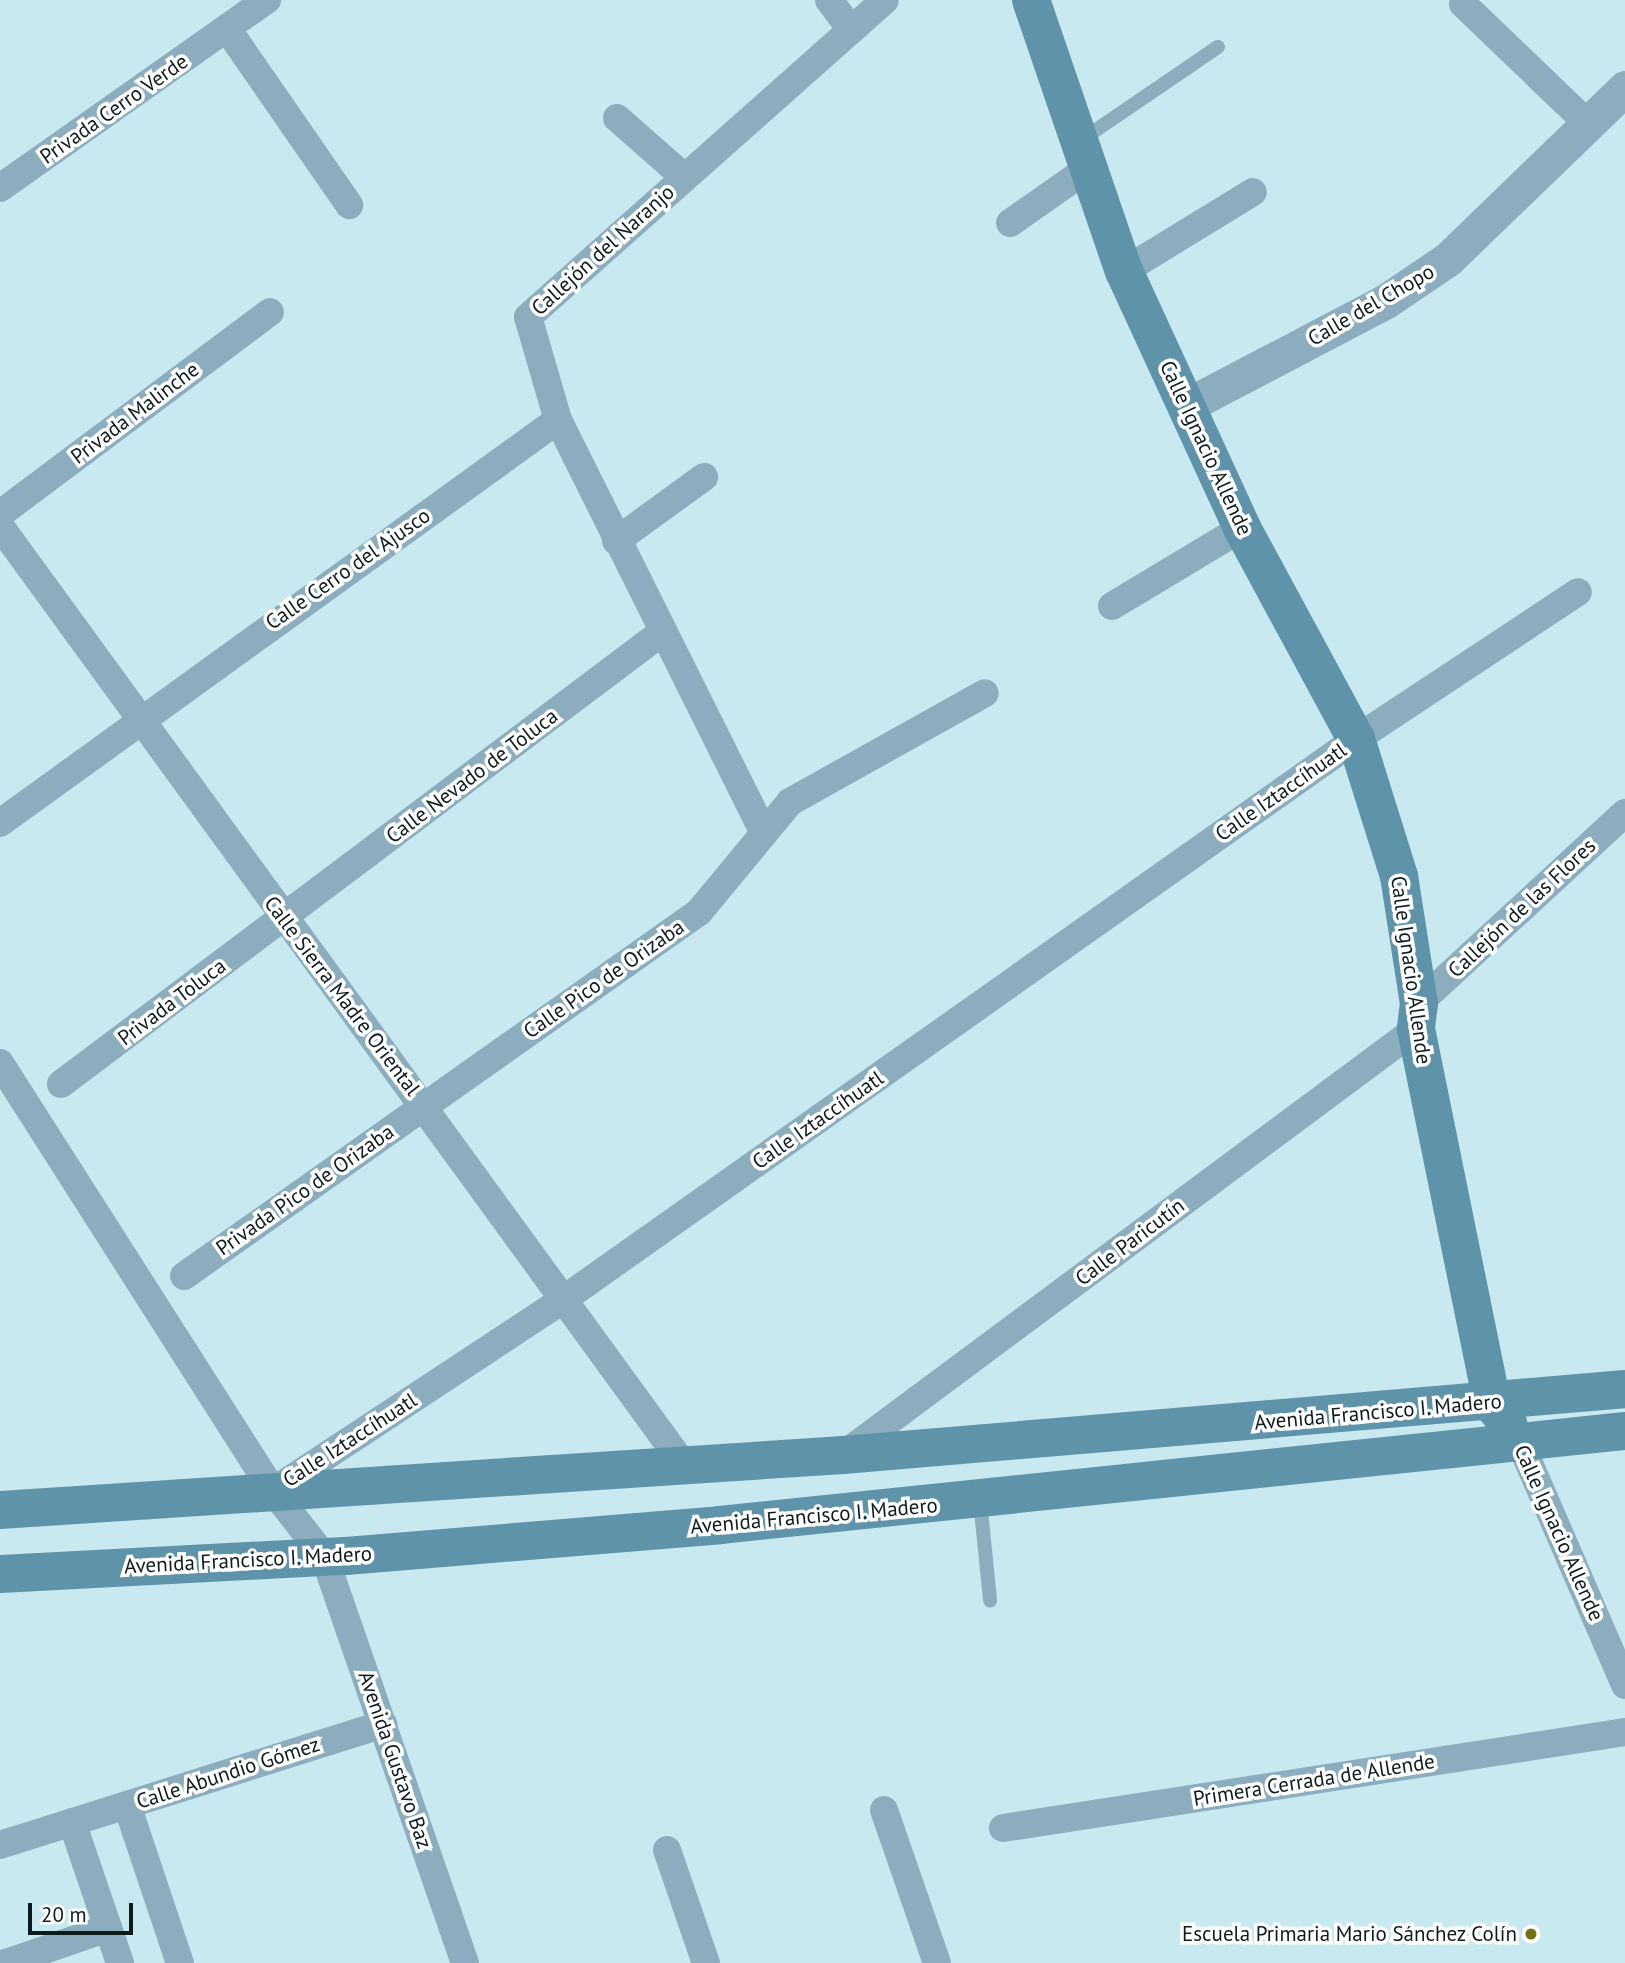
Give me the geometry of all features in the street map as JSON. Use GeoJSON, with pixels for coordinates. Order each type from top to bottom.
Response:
{"type":"FeatureCollection","features":[{"type":"Feature","properties":{"kind":"main road","name":"Calle Ignacio Allende"},"geometry":{"type":"LineString","coordinates":[[1031,0],[1124,271],[1242,528],[1356,739],[1399,876],[1418,1016],[1492,1404],[1520,1440]]}},
{"type":"Feature","properties":{"kind":"main road","name":"Avenida Francisco I. Madero"},"geometry":{"type":"LineString","coordinates":[[0,1510],[843,1455],[1492,1404],[1625,1389]]}},
{"type":"Feature","properties":{"kind":"main road","name":"Avenida Francisco I. Madero"},"geometry":{"type":"LineString","coordinates":[[0,1574],[324,1556],[979,1500],[1520,1440],[1625,1431]]}},
{"type":"Feature","properties":{"kind":"street","name":"Privada Cerro Verde"},"geometry":{"type":"LineString","coordinates":[[0,188],[267,0]]}},
{"type":"Feature","properties":{"kind":"street"},"geometry":{"type":"LineString","coordinates":[[829,0],[851,29]]}},
{"type":"Feature","properties":{"kind":"street","name":"Callejón del Naranjo"},"geometry":{"type":"LineString","coordinates":[[764,833],[661,633],[558,420],[528,317],[885,0]]}},
{"type":"Feature","properties":{"kind":"street"},"geometry":{"type":"LineString","coordinates":[[1463,4],[1588,124]]}},
{"type":"Feature","properties":{"kind":"street"},"geometry":{"type":"LineString","coordinates":[[228,30],[349,205]]}},
{"type":"Feature","properties":{"kind":"street","name":"Calle del Chopo"},"geometry":{"type":"LineString","coordinates":[[1186,406],[1386,301],[1448,259],[1625,88]]}},
{"type":"Feature","properties":{"kind":"street"},"geometry":{"type":"LineString","coordinates":[[617,118],[684,177]]}},
{"type":"Feature","properties":{"kind":"street"},"geometry":{"type":"LineString","coordinates":[[1010,223],[1083,156]]}},
{"type":"Feature","properties":{"kind":"street"},"geometry":{"type":"LineString","coordinates":[[1124,271],[1253,192]]}},
{"type":"Feature","properties":{"kind":"street","name":"Privada Malinche"},"geometry":{"type":"LineString","coordinates":[[0,514],[270,312]]}},
{"type":"Feature","properties":{"kind":"street","name":"Calle Cerro del Ajusco"},"geometry":{"type":"LineString","coordinates":[[0,823],[138,719],[558,420]]}},
{"type":"Feature","properties":{"kind":"street"},"geometry":{"type":"LineString","coordinates":[[617,541],[704,477]]}},
{"type":"Feature","properties":{"kind":"street","name":"Calle Sierra Madre Oriental"},"geometry":{"type":"LineString","coordinates":[[0,526],[283,919],[425,1105],[684,1465]]}},
{"type":"Feature","properties":{"kind":"street"},"geometry":{"type":"LineString","coordinates":[[1112,606],[1242,528]]}},
{"type":"Feature","properties":{"kind":"street","name":"Calle Iztaccíhuatl"},"geometry":{"type":"LineString","coordinates":[[273,1491],[564,1299],[1356,739],[1578,592]]}},
{"type":"Feature","properties":{"kind":"street","name":"Calle Nevado de Toluca"},"geometry":{"type":"LineString","coordinates":[[283,919],[661,633]]}},
{"type":"Feature","properties":{"kind":"street"},"geometry":{"type":"LineString","coordinates":[[764,833],[790,802],[985,693]]}},
{"type":"Feature","properties":{"kind":"street","name":"Callejón de las Flores"},"geometry":{"type":"LineString","coordinates":[[1418,1016],[1625,813]]}},
{"type":"Feature","properties":{"kind":"street","name":"Calle Pico de Orizaba"},"geometry":{"type":"LineString","coordinates":[[425,1105],[699,912],[764,833]]}},
{"type":"Feature","properties":{"kind":"street","name":"Privada Toluca"},"geometry":{"type":"LineString","coordinates":[[61,1084],[283,919]]}},
{"type":"Feature","properties":{"kind":"street","name":"Calle Paricutín"},"geometry":{"type":"LineString","coordinates":[[843,1455],[1418,1016]]}},
{"type":"Feature","properties":{"kind":"street","name":"Avenida Gustavo Baz"},"geometry":{"type":"LineString","coordinates":[[0,1063],[273,1491],[324,1556],[465,1963]]}},
{"type":"Feature","properties":{"kind":"street","name":"Privada Pico de Orizaba"},"geometry":{"type":"LineString","coordinates":[[184,1276],[425,1105]]}},
{"type":"Feature","properties":{"kind":"street","name":"Calle Ignacio Allende"},"geometry":{"type":"LineString","coordinates":[[1520,1440],[1625,1685]]}},
{"type":"Feature","properties":{"kind":"street","name":"Calle Abundio Gómez"},"geometry":{"type":"LineString","coordinates":[[0,1845],[383,1724]]}},
{"type":"Feature","properties":{"kind":"street","name":"Primera Cerrada de Allende"},"geometry":{"type":"LineString","coordinates":[[1003,1828],[1625,1732]]}},
{"type":"Feature","properties":{"kind":"street"},"geometry":{"type":"LineString","coordinates":[[127,1805],[180,1963]]}},
{"type":"Feature","properties":{"kind":"street"},"geometry":{"type":"LineString","coordinates":[[884,1810],[937,1963]]}},
{"type":"Feature","properties":{"kind":"street"},"geometry":{"type":"LineString","coordinates":[[72,1822],[120,1963]]}},
{"type":"Feature","properties":{"kind":"street"},"geometry":{"type":"LineString","coordinates":[[667,1850],[706,1963]]}},
{"type":"Feature","properties":{"kind":"street"},"geometry":{"type":"LineString","coordinates":[[6,1963],[108,1928]]}},
{"type":"Feature","properties":{"kind":"lane"},"geometry":{"type":"LineString","coordinates":[[1083,156],[1218,47]]}},
{"type":"Feature","properties":{"kind":"lane"},"geometry":{"type":"LineString","coordinates":[[979,1500],[990,1600]]}},
{"type":"Feature","properties":{"kind":"place","name":"Escuela Primaria Mario Sánchez Colín"},"geometry":{"type":"Point","coordinates":[1531,1934]}}]}
